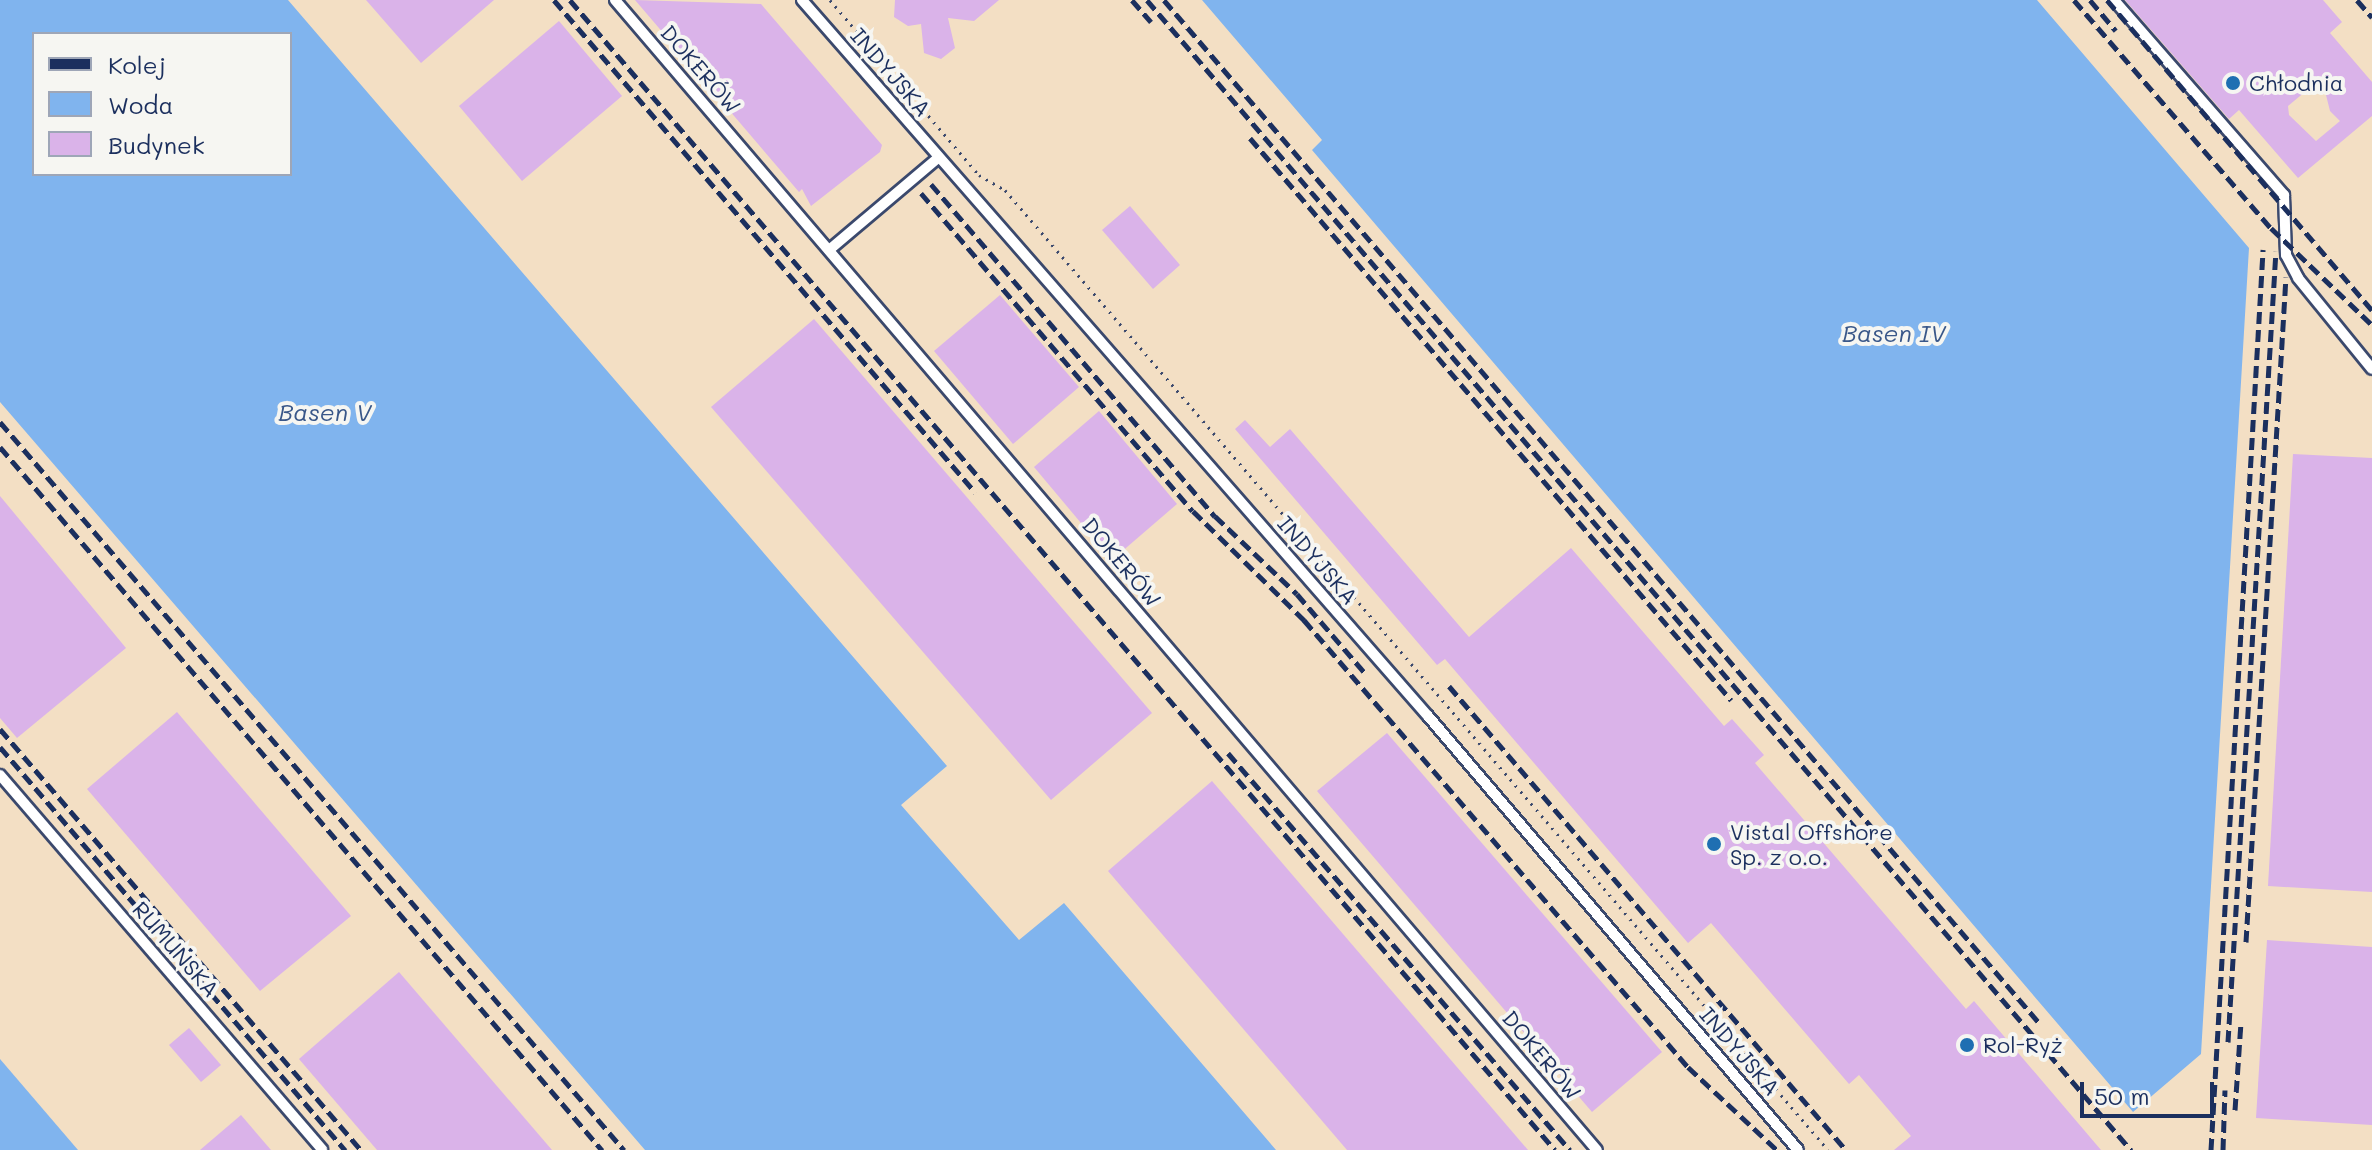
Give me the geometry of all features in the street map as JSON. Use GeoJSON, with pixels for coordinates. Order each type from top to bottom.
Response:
{"type":"FeatureCollection","features":[{"type":"Feature","properties":{"kind":"lane","name":"DOKERÓW"},"geometry":{"type":"LineString","coordinates":[[615,0],[1597,1150]]}},
{"type":"Feature","properties":{"kind":"lane","name":"INDYJSKA"},"geometry":{"type":"LineString","coordinates":[[802,0],[1428,716],[1798,1150]]}},
{"type":"Feature","properties":{"kind":"lane"},"geometry":{"type":"LineString","coordinates":[[2114,0],[2284,195],[2286,255],[2292,267],[2372,369]]}},
{"type":"Feature","properties":{"kind":"lane"},"geometry":{"type":"LineString","coordinates":[[829,250],[938,158]]}},
{"type":"Feature","properties":{"kind":"lane","name":"RUMUŃSKA"},"geometry":{"type":"LineString","coordinates":[[0,775],[322,1150]]}},
{"type":"Feature","properties":{"kind":"path"},"geometry":{"type":"LineString","coordinates":[[830,0],[979,175],[1005,190],[1828,1150]]}},
{"type":"Feature","properties":{"kind":"water","name":"Basen V"},"geometry":{"type":"Polygon","coordinates":[[[0,0],[288,0],[947,766],[901,805],[1019,940],[1064,903],[1276,1150],[645,1150],[0,402],[0,0]]]}},
{"type":"Feature","properties":{"kind":"water","name":"Basen IV"},"geometry":{"type":"Polygon","coordinates":[[[1202,0],[2037,0],[2249,248],[2201,1054],[2133,1112],[1312,150],[1322,140],[1202,0]]]}},
{"type":"Feature","properties":{"kind":"water"},"geometry":{"type":"Polygon","coordinates":[[[0,1059],[78,1150],[0,1150],[0,1059]]]}},
{"type":"Feature","properties":{"kind":"building"},"geometry":{"type":"Polygon","coordinates":[[[366,0],[494,0],[421,63],[366,0]]]}},
{"type":"Feature","properties":{"kind":"building"},"geometry":{"type":"Polygon","coordinates":[[[635,0],[761,4],[882,145],[880,152],[811,206],[802,189],[799,192],[635,0]]]}},
{"type":"Feature","properties":{"kind":"building"},"geometry":{"type":"Polygon","coordinates":[[[895,0],[999,0],[974,21],[948,18],[955,48],[941,59],[924,53],[921,24],[908,26],[894,17],[895,0]]]}},
{"type":"Feature","properties":{"kind":"building","name":"Chłodnia"},"geometry":{"type":"Polygon","coordinates":[[[2125,0],[2323,0],[2342,22],[2330,33],[2372,82],[2372,116],[2298,178],[2239,110],[2229,119],[2125,0]],[[2312,86],[2288,106],[2289,115],[2316,141],[2340,121],[2330,111],[2324,87],[2317,92],[2312,86]]]}},
{"type":"Feature","properties":{"kind":"building"},"geometry":{"type":"Polygon","coordinates":[[[559,21],[622,96],[522,181],[459,106],[559,21]]]}},
{"type":"Feature","properties":{"kind":"building"},"geometry":{"type":"Polygon","coordinates":[[[1130,206],[1180,265],[1153,289],[1102,230],[1130,206]]]}},
{"type":"Feature","properties":{"kind":"building"},"geometry":{"type":"Polygon","coordinates":[[[1000,295],[1079,387],[1013,444],[934,351],[1000,295]]]}},
{"type":"Feature","properties":{"kind":"building"},"geometry":{"type":"Polygon","coordinates":[[[814,319],[1152,713],[1051,800],[711,407],[814,319]]]}},
{"type":"Feature","properties":{"kind":"building"},"geometry":{"type":"Polygon","coordinates":[[[1099,411],[1177,504],[1112,560],[1034,467],[1099,411]]]}},
{"type":"Feature","properties":{"kind":"building","name":"Vistal Offshore Sp. z o.o."},"geometry":{"type":"Polygon","coordinates":[[[1245,420],[1270,447],[1290,429],[1469,637],[1571,548],[1724,726],[1732,719],[1764,755],[1755,763],[1966,1009],[1974,1001],[2101,1150],[1894,1150],[1911,1136],[1859,1075],[1849,1084],[1711,923],[1688,943],[1445,659],[1437,665],[1235,429],[1245,420]]]}},
{"type":"Feature","properties":{"kind":"building"},"geometry":{"type":"Polygon","coordinates":[[[2293,454],[2372,458],[2372,892],[2268,886],[2293,454]]]}},
{"type":"Feature","properties":{"kind":"building"},"geometry":{"type":"Polygon","coordinates":[[[0,496],[126,648],[17,738],[0,718],[0,496]]]}},
{"type":"Feature","properties":{"kind":"building"},"geometry":{"type":"Polygon","coordinates":[[[177,712],[351,916],[260,991],[87,789],[177,712]]]}},
{"type":"Feature","properties":{"kind":"building"},"geometry":{"type":"Polygon","coordinates":[[[1387,733],[1662,1052],[1592,1112],[1317,791],[1387,733]]]}},
{"type":"Feature","properties":{"kind":"building"},"geometry":{"type":"Polygon","coordinates":[[[1212,781],[1528,1150],[1347,1150],[1108,871],[1212,781]]]}},
{"type":"Feature","properties":{"kind":"building"},"geometry":{"type":"Polygon","coordinates":[[[2267,940],[2372,947],[2372,1125],[2256,1118],[2267,940]]]}},
{"type":"Feature","properties":{"kind":"building"},"geometry":{"type":"Polygon","coordinates":[[[399,972],[552,1150],[377,1150],[299,1059],[399,972]]]}},
{"type":"Feature","properties":{"kind":"building"},"geometry":{"type":"Polygon","coordinates":[[[189,1028],[221,1065],[201,1082],[169,1045],[189,1028]]]}},
{"type":"Feature","properties":{"kind":"building"},"geometry":{"type":"Polygon","coordinates":[[[241,1115],[271,1150],[200,1150],[241,1115]]]}},
{"type":"Feature","properties":{"kind":"railway"},"geometry":{"type":"LineString","coordinates":[[554,0],[975,492]]}},
{"type":"Feature","properties":{"kind":"railway"},"geometry":{"type":"LineString","coordinates":[[570,0],[1555,1150]]}},
{"type":"Feature","properties":{"kind":"railway"},"geometry":{"type":"LineString","coordinates":[[1132,0],[1151,22]]}},
{"type":"Feature","properties":{"kind":"railway"},"geometry":{"type":"LineString","coordinates":[[1147,0],[2131,1150]]}},
{"type":"Feature","properties":{"kind":"railway"},"geometry":{"type":"LineString","coordinates":[[1164,0],[2040,1024]]}},
{"type":"Feature","properties":{"kind":"railway"},"geometry":{"type":"LineString","coordinates":[[2074,0],[2271,228],[2372,325]]}},
{"type":"Feature","properties":{"kind":"railway"},"geometry":{"type":"LineString","coordinates":[[2090,0],[2116,31]]}},
{"type":"Feature","properties":{"kind":"railway"},"geometry":{"type":"LineString","coordinates":[[2107,0],[2372,310]]}},
{"type":"Feature","properties":{"kind":"railway"},"geometry":{"type":"LineString","coordinates":[[2357,0],[2372,17]]}},
{"type":"Feature","properties":{"kind":"railway"},"geometry":{"type":"LineString","coordinates":[[1250,138],[1731,700]]}},
{"type":"Feature","properties":{"kind":"railway"},"geometry":{"type":"LineString","coordinates":[[931,184],[1215,516],[1297,594],[1364,672]]}},
{"type":"Feature","properties":{"kind":"railway"},"geometry":{"type":"LineString","coordinates":[[921,193],[1193,511],[1304,620],[1688,1067],[1777,1150]]}},
{"type":"Feature","properties":{"kind":"railway"},"geometry":{"type":"LineString","coordinates":[[2211,1150],[2263,250]]}},
{"type":"Feature","properties":{"kind":"railway"},"geometry":{"type":"LineString","coordinates":[[2228,1042],[2276,251]]}},
{"type":"Feature","properties":{"kind":"railway"},"geometry":{"type":"LineString","coordinates":[[2246,942],[2286,277]]}},
{"type":"Feature","properties":{"kind":"railway"},"geometry":{"type":"LineString","coordinates":[[0,422],[624,1150]]}},
{"type":"Feature","properties":{"kind":"railway"},"geometry":{"type":"LineString","coordinates":[[0,447],[602,1150]]}},
{"type":"Feature","properties":{"kind":"railway"},"geometry":{"type":"LineString","coordinates":[[1449,686],[1846,1150]]}},
{"type":"Feature","properties":{"kind":"railway"},"geometry":{"type":"LineString","coordinates":[[0,729],[361,1150]]}},
{"type":"Feature","properties":{"kind":"railway"},"geometry":{"type":"LineString","coordinates":[[0,747],[345,1150]]}},
{"type":"Feature","properties":{"kind":"railway"},"geometry":{"type":"LineString","coordinates":[[1228,753],[1570,1150]]}},
{"type":"Feature","properties":{"kind":"railway"},"geometry":{"type":"LineString","coordinates":[[2235,1110],[2241,1022]]}},
{"type":"Feature","properties":{"kind":"railway"},"geometry":{"type":"LineString","coordinates":[[2223,1150],[2225,1090]]}},
{"type":"Feature","properties":{"kind":"place","name":"Chłodnia"},"geometry":{"type":"Point","coordinates":[2233,83]}},
{"type":"Feature","properties":{"kind":"place","name":"Vistal Offshore Sp. z o.o."},"geometry":{"type":"Point","coordinates":[1714,844]}},
{"type":"Feature","properties":{"kind":"place","name":"Rol-Ryż"},"geometry":{"type":"Point","coordinates":[1967,1045]}}]}
